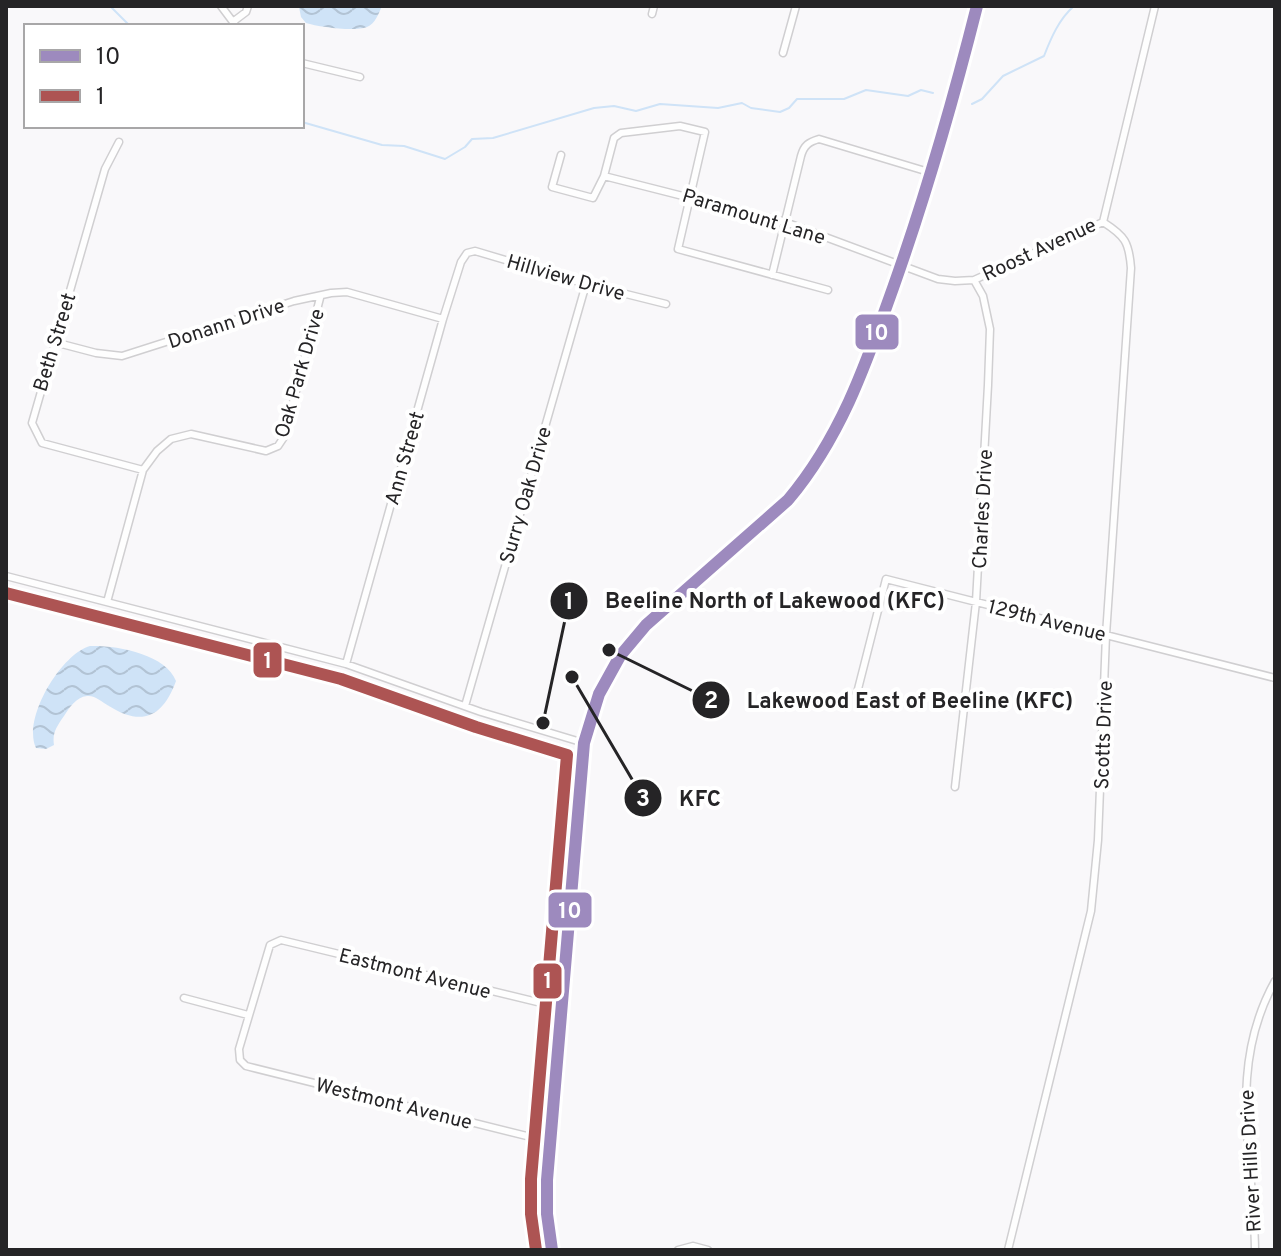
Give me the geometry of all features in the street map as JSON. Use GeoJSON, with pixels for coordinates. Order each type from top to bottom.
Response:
{"type":"FeatureCollection","features":[{"type":"Feature","properties":{"kind":"main road"},"geometry":{"type":"LineString","coordinates":[[552,1250],[547,1214],[551,1142],[584,743],[599,694],[620,656],[646,625],[788,500],[821,461],[844,421],[932,173],[977,6]]}},
{"type":"Feature","properties":{"kind":"street"},"geometry":{"type":"LineString","coordinates":[[221,6],[235,24],[248,6]]}},
{"type":"Feature","properties":{"kind":"street"},"geometry":{"type":"LineString","coordinates":[[652,14],[654,6]]}},
{"type":"Feature","properties":{"kind":"street"},"geometry":{"type":"LineString","coordinates":[[783,53],[796,6]]}},
{"type":"Feature","properties":{"kind":"street","name":"Roost Avenue"},"geometry":{"type":"LineString","coordinates":[[901,265],[938,279],[974,280],[1103,222],[1155,6]]}},
{"type":"Feature","properties":{"kind":"street"},"geometry":{"type":"LineString","coordinates":[[304,63],[360,77]]}},
{"type":"Feature","properties":{"kind":"street"},"geometry":{"type":"LineString","coordinates":[[561,155],[552,187],[593,198],[604,176],[614,138],[621,133],[680,126],[705,132],[678,249],[828,290]]}},
{"type":"Feature","properties":{"kind":"street"},"geometry":{"type":"LineString","coordinates":[[772,275],[803,148],[810,142],[819,139],[932,173]]}},
{"type":"Feature","properties":{"kind":"street","name":"Beth Street"},"geometry":{"type":"LineString","coordinates":[[119,142],[105,169],[32,423],[42,443],[143,470]]}},
{"type":"Feature","properties":{"kind":"street","name":"Paramount Lane"},"geometry":{"type":"LineString","coordinates":[[604,176],[785,222],[901,265]]}},
{"type":"Feature","properties":{"kind":"street","name":"Scotts Drive"},"geometry":{"type":"LineString","coordinates":[[1008,1250],[1091,911],[1100,809],[1106,635],[1131,268],[1129,247],[1118,232],[1103,222]]}},
{"type":"Feature","properties":{"kind":"street","name":"Hillview Drive"},"geometry":{"type":"LineString","coordinates":[[467,253],[475,251],[666,304]]}},
{"type":"Feature","properties":{"kind":"street","name":"Ann Street"},"geometry":{"type":"LineString","coordinates":[[346,664],[443,319],[461,262],[467,253]]}},
{"type":"Feature","properties":{"kind":"street","name":"Charles Drive"},"geometry":{"type":"LineString","coordinates":[[955,787],[976,602],[990,329],[983,296],[974,280]]}},
{"type":"Feature","properties":{"kind":"street","name":"Surry Oak Drive"},"geometry":{"type":"LineString","coordinates":[[465,706],[586,284]]}},
{"type":"Feature","properties":{"kind":"street","name":"Donann Drive"},"geometry":{"type":"LineString","coordinates":[[54,342],[122,356],[294,301],[347,292],[443,319]]}},
{"type":"Feature","properties":{"kind":"street","name":"Oak Park Drive"},"geometry":{"type":"LineString","coordinates":[[107,602],[143,470],[157,451],[180,436],[191,434],[266,451],[278,446],[284,437],[320,298]]}},
{"type":"Feature","properties":{"kind":"street"},"geometry":{"type":"LineString","coordinates":[[6,576],[346,664],[584,743]]}},
{"type":"Feature","properties":{"kind":"street","name":"129th Avenue"},"geometry":{"type":"LineString","coordinates":[[857,693],[886,579],[1275,678]]}},
{"type":"Feature","properties":{"kind":"street","name":"Eastmont Avenue"},"geometry":{"type":"LineString","coordinates":[[248,1015],[270,945],[281,940],[562,1008]]}},
{"type":"Feature","properties":{"kind":"street","name":"River Hills Drive"},"geometry":{"type":"LineString","coordinates":[[1255,1250],[1244,1104],[1245,1079],[1261,1007],[1275,981]]}},
{"type":"Feature","properties":{"kind":"street"},"geometry":{"type":"LineString","coordinates":[[184,998],[248,1015]]}},
{"type":"Feature","properties":{"kind":"street","name":"Westmont Avenue"},"geometry":{"type":"LineString","coordinates":[[248,1015],[239,1049],[240,1060],[246,1066],[551,1142]]}},
{"type":"Feature","properties":{"kind":"street"},"geometry":{"type":"LineString","coordinates":[[678,1250],[693,1246],[708,1250]]}},
{"type":"Feature","properties":{"kind":"water"},"geometry":{"type":"Polygon","coordinates":[[[382,6],[370,26],[354,29],[306,23],[299,7],[382,6]]]}},
{"type":"Feature","properties":{"kind":"water"},"geometry":{"type":"Polygon","coordinates":[[[90,646],[139,653],[162,664],[176,681],[171,693],[158,710],[141,717],[121,712],[93,697],[79,698],[59,723],[54,733],[54,745],[46,749],[36,748],[34,721],[47,689],[67,661],[90,646]]]}},
{"type":"Feature","properties":{"kind":"waterway"},"geometry":{"type":"LineString","coordinates":[[110,6],[128,24]]}},
{"type":"Feature","properties":{"kind":"waterway"},"geometry":{"type":"LineString","coordinates":[[972,104],[982,99],[1003,76],[1044,56],[1060,23],[1074,6]]}},
{"type":"Feature","properties":{"kind":"waterway"},"geometry":{"type":"LineString","coordinates":[[304,123],[445,159],[472,139],[493,138],[594,108],[614,106],[636,111],[660,104],[718,108],[742,103],[751,108],[780,112],[797,99],[844,99],[866,90],[908,96],[921,90],[933,93]]}},
{"type":"Feature","properties":{"kind":"transit line","name":"10"},"geometry":{"type":"LineString","coordinates":[[552,1250],[547,1214],[547,1180],[584,743],[599,694],[620,656],[646,625],[788,500],[823,451],[862,372],[905,253],[977,6]]}},
{"type":"Feature","properties":{"kind":"transit line","name":"1"},"geometry":{"type":"LineString","coordinates":[[6,593],[341,679],[476,727],[567,755],[531,1179],[531,1214],[536,1250]]}},
{"type":"Feature","properties":{"kind":"place","name":"Lakewood East of Beeline (KFC)"},"geometry":{"type":"Point","coordinates":[609,650]}},
{"type":"Feature","properties":{"kind":"place","name":"KFC"},"geometry":{"type":"Point","coordinates":[572,677]}},
{"type":"Feature","properties":{"kind":"place","name":"Beeline North of Lakewood (KFC)"},"geometry":{"type":"Point","coordinates":[543,723]}}]}
